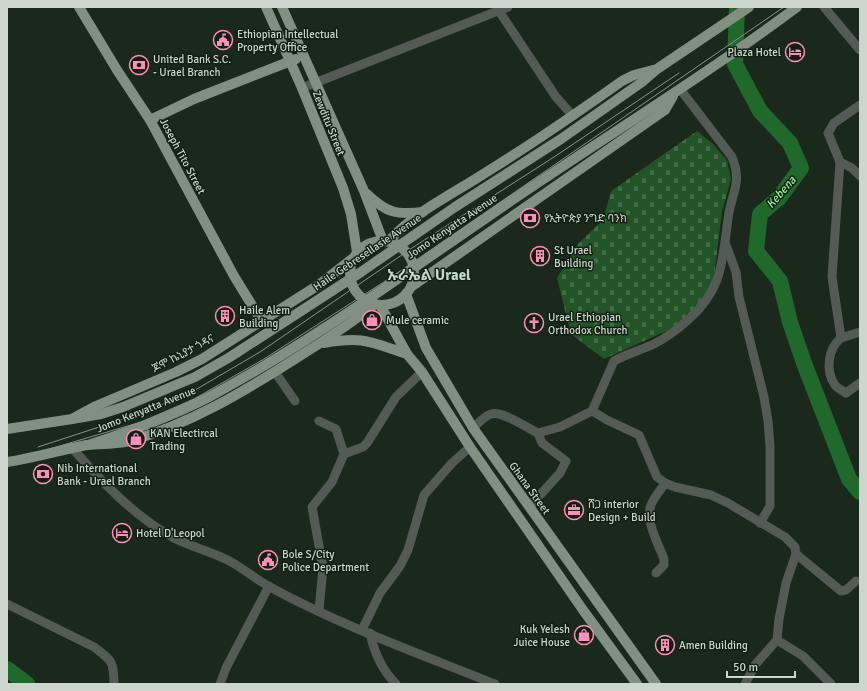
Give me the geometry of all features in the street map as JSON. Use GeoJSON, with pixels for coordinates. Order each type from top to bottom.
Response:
{"type":"FeatureCollection","features":[{"type":"Feature","properties":{"kind":"main road","name":"Joseph Tito Street"},"geometry":{"type":"LineString","coordinates":[[79,7],[116,70],[150,120],[234,276],[262,320]]}},
{"type":"Feature","properties":{"kind":"main road","name":"Zewditu Street"},"geometry":{"type":"LineString","coordinates":[[266,7],[302,88],[349,204],[355,256]]}},
{"type":"Feature","properties":{"kind":"main road","name":"Zewditu Street"},"geometry":{"type":"LineString","coordinates":[[282,7],[302,57],[389,242]]}},
{"type":"Feature","properties":{"kind":"main road","name":"Haile Gebresellasie Avenue"},"geometry":{"type":"LineString","coordinates":[[72,419],[101,414],[122,407],[195,377],[230,357],[361,272],[455,207],[560,139],[657,69],[749,7]]}},
{"type":"Feature","properties":{"kind":"main road","name":"Jomo Kenyatta Avenue"},"geometry":{"type":"LineString","coordinates":[[88,445],[165,417],[208,397],[264,365],[375,293],[678,91],[797,7]]}},
{"type":"Feature","properties":{"kind":"main road"},"geometry":{"type":"LineString","coordinates":[[150,120],[194,100],[302,57]]}},
{"type":"Feature","properties":{"kind":"main road","name":"Haile Gebresellasie Avenue"},"geometry":{"type":"LineString","coordinates":[[389,242],[397,231],[425,211],[573,116],[622,81],[634,75],[657,69]]}},
{"type":"Feature","properties":{"kind":"main road"},"geometry":{"type":"LineString","coordinates":[[7,462],[88,445],[115,444],[166,429],[196,416],[238,394],[318,345],[374,304],[394,302],[410,286],[665,110],[678,91]]}},
{"type":"Feature","properties":{"kind":"main road"},"geometry":{"type":"LineString","coordinates":[[364,191],[376,203],[393,212],[403,214],[425,211]]}},
{"type":"Feature","properties":{"kind":"main road"},"geometry":{"type":"LineString","coordinates":[[410,286],[411,258],[405,250],[389,242],[373,242],[364,246],[355,256],[350,277],[353,287],[360,297],[374,304],[407,354],[422,372],[470,447],[583,610],[637,684]]}},
{"type":"Feature","properties":{"kind":"main road","name":"ጆሞ ኬኒያታ ጎዳና"},"geometry":{"type":"LineString","coordinates":[[7,428],[72,419],[96,406],[148,385],[202,359],[320,284],[355,256]]}},
{"type":"Feature","properties":{"kind":"main road","name":"Ghana Street"},"geometry":{"type":"LineString","coordinates":[[410,286],[426,348],[473,428],[571,568],[656,684]]}},
{"type":"Feature","properties":{"kind":"main road"},"geometry":{"type":"LineString","coordinates":[[318,345],[345,339],[364,340],[378,343],[407,354]]}},
{"type":"Feature","properties":{"kind":"street"},"geometry":{"type":"LineString","coordinates":[[302,88],[508,7]]}},
{"type":"Feature","properties":{"kind":"street"},"geometry":{"type":"LineString","coordinates":[[824,7],[860,50]]}},
{"type":"Feature","properties":{"kind":"street"},"geometry":{"type":"LineString","coordinates":[[499,11],[556,98],[573,116]]}},
{"type":"Feature","properties":{"kind":"street"},"geometry":{"type":"LineString","coordinates":[[538,434],[560,427],[592,411],[614,361],[655,344],[676,330],[702,307],[712,294],[718,278],[726,245],[728,218],[738,179],[736,167],[732,157],[678,91]]}},
{"type":"Feature","properties":{"kind":"street"},"geometry":{"type":"LineString","coordinates":[[841,338],[832,277],[840,162],[828,132],[834,122],[860,105]]}},
{"type":"Feature","properties":{"kind":"street"},"geometry":{"type":"LineString","coordinates":[[840,162],[852,168],[860,176]]}},
{"type":"Feature","properties":{"kind":"street"},"geometry":{"type":"LineString","coordinates":[[726,245],[736,272],[739,297],[762,390],[768,421],[770,446],[770,506],[760,523]]}},
{"type":"Feature","properties":{"kind":"street"},"geometry":{"type":"LineString","coordinates":[[860,332],[841,338],[834,344],[829,360],[835,385],[846,393],[860,383]]}},
{"type":"Feature","properties":{"kind":"street"},"geometry":{"type":"LineString","coordinates":[[275,372],[295,402]]}},
{"type":"Feature","properties":{"kind":"street"},"geometry":{"type":"LineString","coordinates":[[344,454],[363,447],[367,443],[396,397],[422,372]]}},
{"type":"Feature","properties":{"kind":"street"},"geometry":{"type":"LineString","coordinates":[[592,411],[639,435],[657,477],[665,483],[675,487],[711,495],[728,503],[792,542],[796,554],[841,590],[846,590],[856,581]]}},
{"type":"Feature","properties":{"kind":"street"},"geometry":{"type":"LineString","coordinates":[[473,428],[488,416],[495,413],[512,419],[538,434],[542,443],[566,461],[560,473],[529,506]]}},
{"type":"Feature","properties":{"kind":"street"},"geometry":{"type":"LineString","coordinates":[[319,421],[336,429],[344,454],[332,482],[312,507],[323,568],[319,610]]}},
{"type":"Feature","properties":{"kind":"street"},"geometry":{"type":"LineString","coordinates":[[393,683],[377,656],[366,632],[380,593],[400,566],[408,550],[424,495],[452,463],[470,447]]}},
{"type":"Feature","properties":{"kind":"street"},"geometry":{"type":"LineString","coordinates":[[73,449],[112,491],[141,517],[155,527],[185,543],[218,555],[234,563],[269,586],[366,632],[453,669],[495,684]]}},
{"type":"Feature","properties":{"kind":"street"},"geometry":{"type":"LineString","coordinates":[[656,573],[664,565],[664,559],[650,520],[650,512],[651,504],[665,483]]}},
{"type":"Feature","properties":{"kind":"street"},"geometry":{"type":"LineString","coordinates":[[744,684],[756,665],[777,640],[779,619],[786,583],[796,554]]}},
{"type":"Feature","properties":{"kind":"street"},"geometry":{"type":"LineString","coordinates":[[220,684],[226,668],[269,586]]}},
{"type":"Feature","properties":{"kind":"street"},"geometry":{"type":"LineString","coordinates":[[7,604],[94,647],[110,660],[115,670],[114,684]]}},
{"type":"Feature","properties":{"kind":"street"},"geometry":{"type":"LineString","coordinates":[[777,640],[803,656],[831,684]]}},
{"type":"Feature","properties":{"kind":"green space"},"geometry":{"type":"Polygon","coordinates":[[[697,131],[712,143],[727,160],[731,179],[722,212],[714,276],[702,304],[675,327],[604,359],[571,334],[557,278],[578,244],[603,220],[611,191],[697,131]]]}},
{"type":"Feature","properties":{"kind":"waterway","name":"Kebena"},"geometry":{"type":"LineString","coordinates":[[737,7],[735,64],[760,111],[790,143],[801,168],[779,198],[760,214],[756,251],[780,281],[790,322],[804,363],[849,479],[860,492]]}},
{"type":"Feature","properties":{"kind":"waterway"},"geometry":{"type":"LineString","coordinates":[[7,669],[27,684]]}},
{"type":"Feature","properties":{"kind":"tram line"},"geometry":{"type":"LineString","coordinates":[[7,460],[19,458],[141,422],[194,399],[264,359],[390,278],[784,7]]}},
{"type":"Feature","properties":{"kind":"tram line"},"geometry":{"type":"LineString","coordinates":[[38,447],[139,414],[190,393],[260,352],[412,248],[554,157],[679,73]]}},
{"type":"Feature","properties":{"kind":"place","name":"Ethiopian Intellectual Property Office"},"geometry":{"type":"Point","coordinates":[223,40]}},
{"type":"Feature","properties":{"kind":"place","name":"Plaza Hotel"},"geometry":{"type":"Point","coordinates":[795,52]}},
{"type":"Feature","properties":{"kind":"place","name":"United Bank S.C. - Urael Branch"},"geometry":{"type":"Point","coordinates":[139,65]}},
{"type":"Feature","properties":{"kind":"place","name":"የኢትዮጵያ ንግድ ባንክ"},"geometry":{"type":"Point","coordinates":[530,218]}},
{"type":"Feature","properties":{"kind":"place","name":"St Urael Building"},"geometry":{"type":"Point","coordinates":[540,256]}},
{"type":"Feature","properties":{"kind":"place","name":"Haile Alem Building"},"geometry":{"type":"Point","coordinates":[225,316]}},
{"type":"Feature","properties":{"kind":"place","name":"Mule ceramic"},"geometry":{"type":"Point","coordinates":[372,320]}},
{"type":"Feature","properties":{"kind":"place","name":"Urael Ethiopian Orthodox Church"},"geometry":{"type":"Point","coordinates":[534,323]}},
{"type":"Feature","properties":{"kind":"place","name":"KAN Electircal Trading"},"geometry":{"type":"Point","coordinates":[136,439]}},
{"type":"Feature","properties":{"kind":"place","name":"Nib International Bank - Urael Branch"},"geometry":{"type":"Point","coordinates":[43,474]}},
{"type":"Feature","properties":{"kind":"place","name":"ሸጋ interior Design + Build"},"geometry":{"type":"Point","coordinates":[574,510]}},
{"type":"Feature","properties":{"kind":"place","name":"Hotel D'Leopol"},"geometry":{"type":"Point","coordinates":[122,533]}},
{"type":"Feature","properties":{"kind":"place","name":"Bole S/City Police Department"},"geometry":{"type":"Point","coordinates":[268,560]}},
{"type":"Feature","properties":{"kind":"place","name":"Kuk Yelesh Juice House"},"geometry":{"type":"Point","coordinates":[584,635]}},
{"type":"Feature","properties":{"kind":"place","name":"Amen Building"},"geometry":{"type":"Point","coordinates":[665,645]}},
{"type":"Feature","properties":{"kind":"district","name":"ኡራኤል Urael"},"geometry":{"type":"Point","coordinates":[429,275]}}]}
